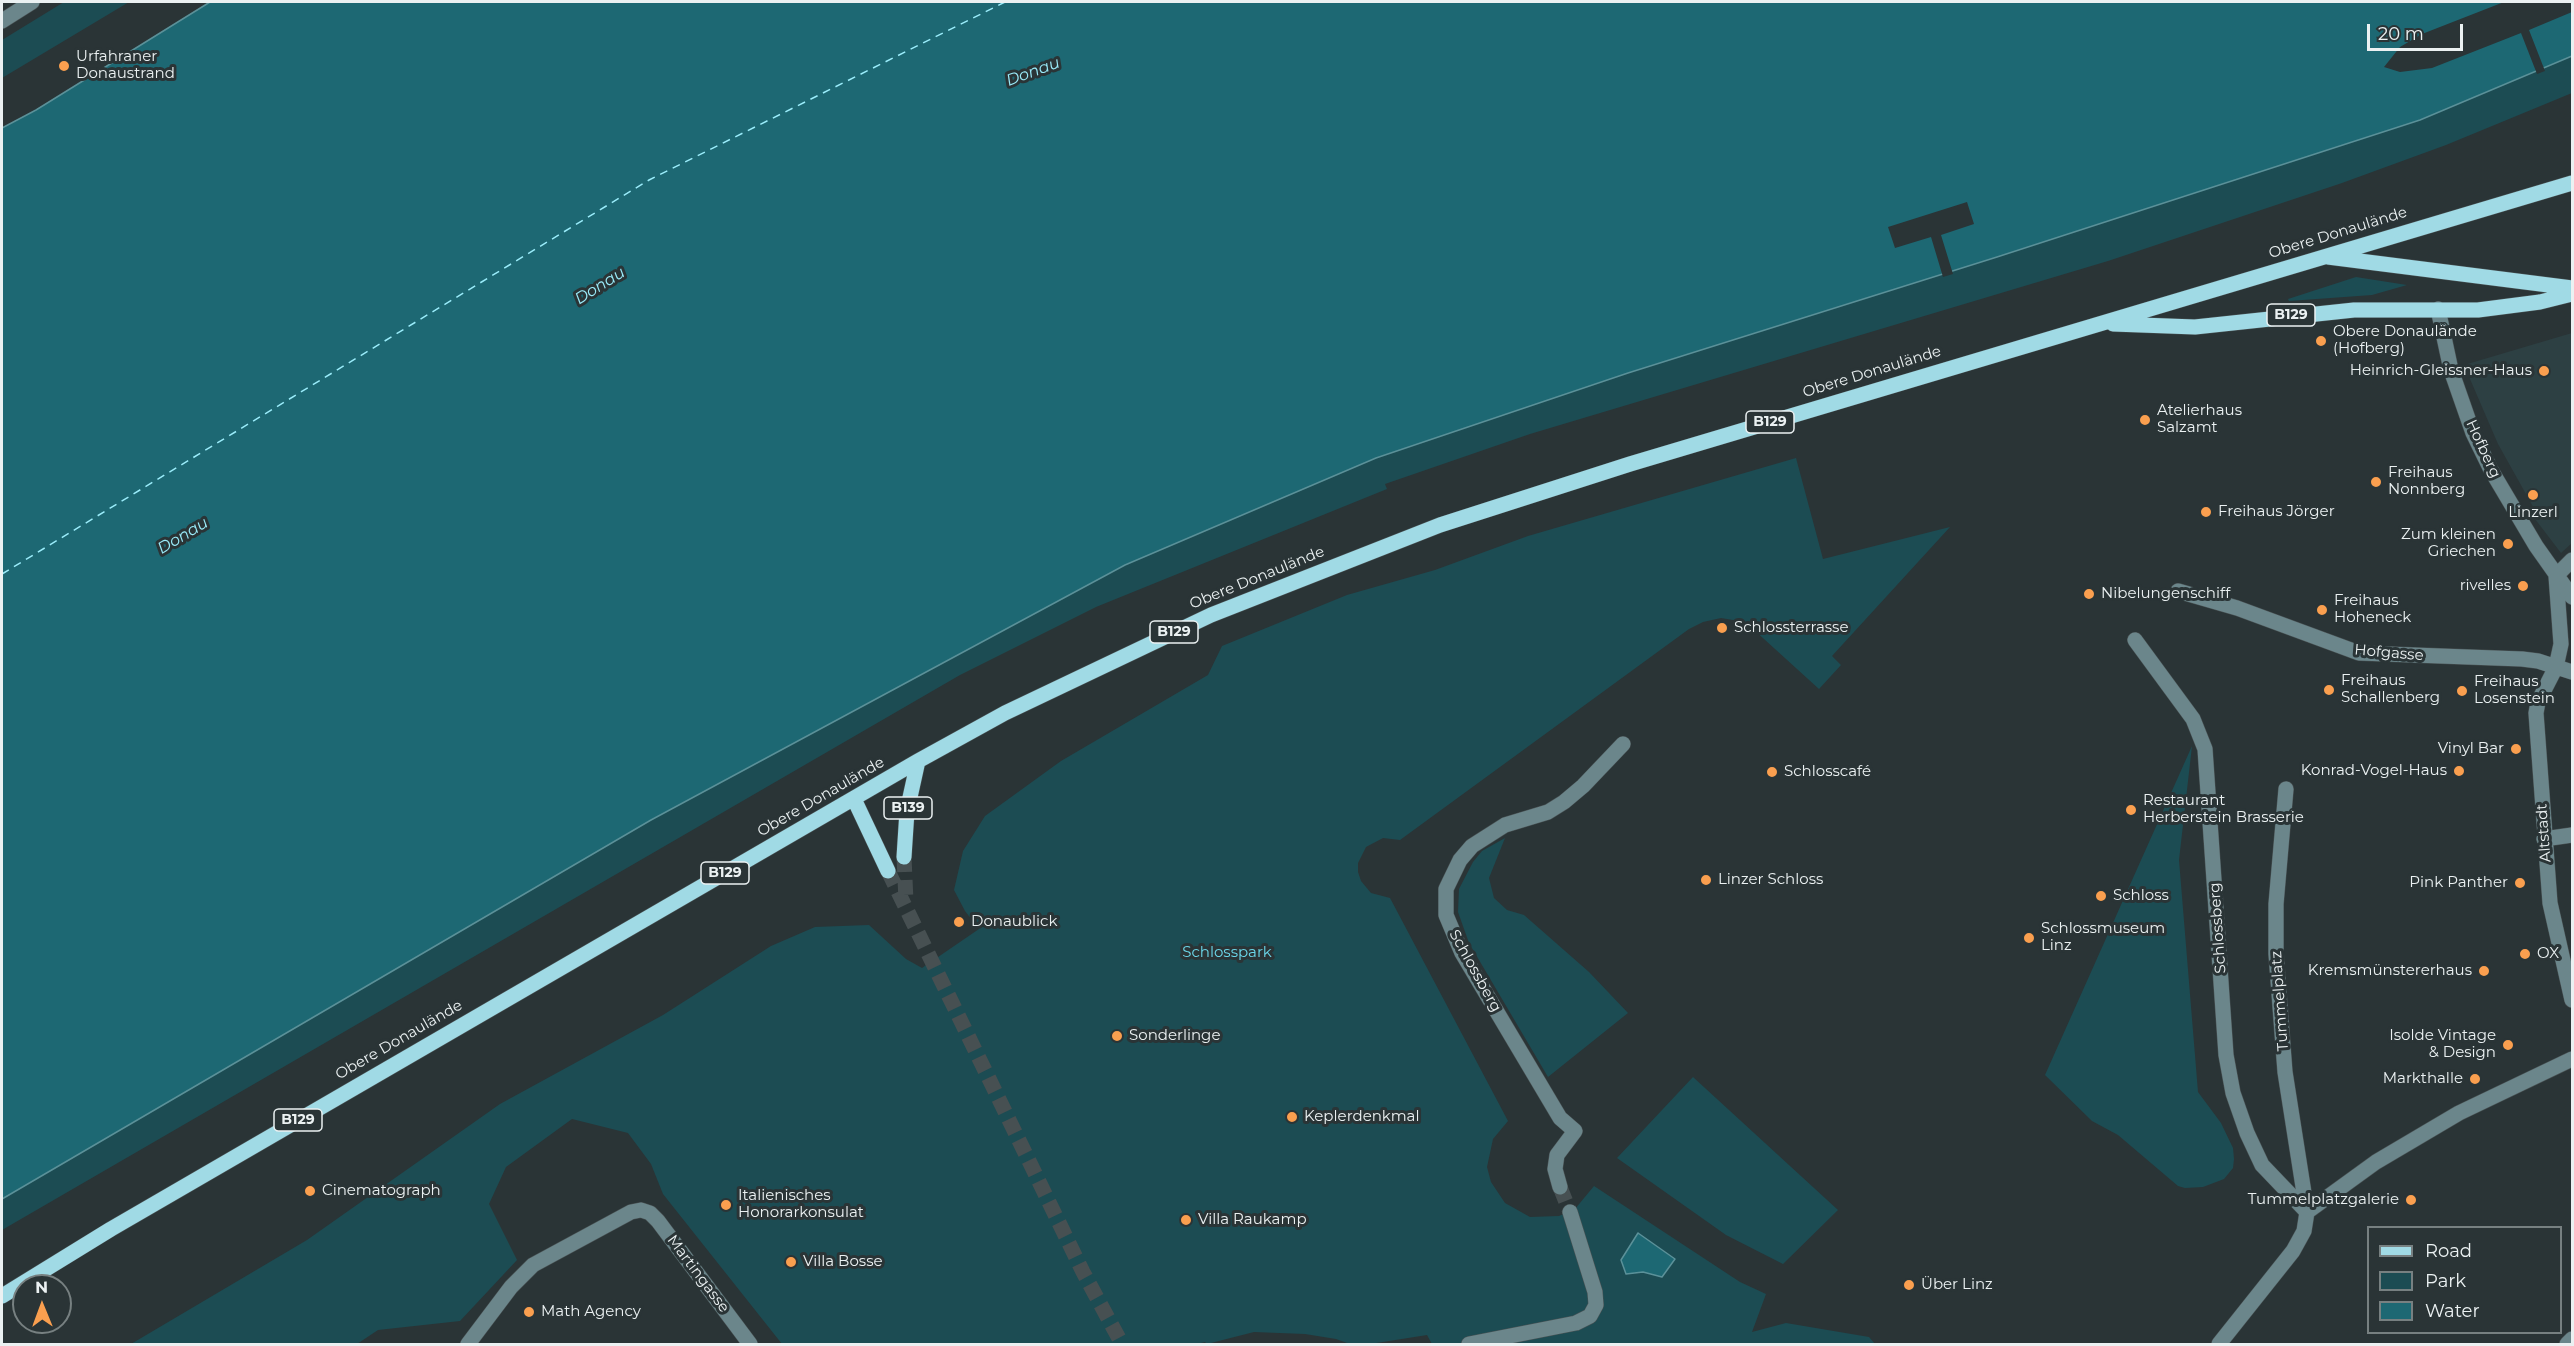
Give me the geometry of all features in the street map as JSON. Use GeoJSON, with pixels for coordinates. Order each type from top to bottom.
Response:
{"type":"FeatureCollection","features":[{"type":"Feature","properties":{"kind":"main road","name":"Obere Donaulände"},"geometry":{"type":"LineString","coordinates":[[2,1296],[111,1229],[918,761],[1005,713],[1211,615],[1440,525],[1630,464],[2323,256],[2572,186]]}},
{"type":"Feature","properties":{"kind":"main road","name":"B129"},"geometry":{"type":"LineString","coordinates":[[2323,256],[2572,288]]}},
{"type":"Feature","properties":{"kind":"main road","name":"B129"},"geometry":{"type":"LineString","coordinates":[[2101,323],[2195,327],[2354,310],[2490,308],[2540,302],[2572,294]]}},
{"type":"Feature","properties":{"kind":"main road","name":"B139"},"geometry":{"type":"LineString","coordinates":[[904,856],[907,811],[918,761]]}},
{"type":"Feature","properties":{"kind":"main road","name":"B139"},"geometry":{"type":"LineString","coordinates":[[854,799],[888,871]]}},
{"type":"Feature","properties":{"kind":"street"},"geometry":{"type":"LineString","coordinates":[[2,21],[32,2]]}},
{"type":"Feature","properties":{"kind":"street","name":"Hofberg"},"geometry":{"type":"LineString","coordinates":[[2438,309],[2451,370],[2473,433],[2491,470],[2556,576],[2572,597]]}},
{"type":"Feature","properties":{"kind":"street"},"geometry":{"type":"LineString","coordinates":[[2556,576],[2572,560]]}},
{"type":"Feature","properties":{"kind":"street","name":"Hofberg"},"geometry":{"type":"LineString","coordinates":[[2556,576],[2560,644],[2556,667]]}},
{"type":"Feature","properties":{"kind":"street","name":"Hofgasse"},"geometry":{"type":"LineString","coordinates":[[2178,591],[2237,608],[2359,653],[2522,659],[2572,672]]}},
{"type":"Feature","properties":{"kind":"street","name":"Schlossberg"},"geometry":{"type":"LineString","coordinates":[[2135,640],[2193,719],[2205,749],[2226,1055],[2233,1093],[2262,1166],[2307,1212]]}},
{"type":"Feature","properties":{"kind":"street","name":"Altstadt"},"geometry":{"type":"LineString","coordinates":[[2556,667],[2538,702],[2536,712],[2550,903],[2572,999]]}},
{"type":"Feature","properties":{"kind":"street","name":"Schlossberg"},"geometry":{"type":"LineString","coordinates":[[1560,1187],[1555,1169],[1557,1155],[1575,1131],[1560,1118],[1462,953],[1446,915],[1446,889],[1460,860],[1472,846],[1504,825],[1548,812],[1564,802],[1583,786],[1623,744]]}},
{"type":"Feature","properties":{"kind":"street","name":"Tummelplatz"},"geometry":{"type":"LineString","coordinates":[[2220,1344],[2294,1251],[2304,1231],[2307,1212],[2285,1072],[2276,954],[2276,904],[2286,789]]}},
{"type":"Feature","properties":{"kind":"street"},"geometry":{"type":"LineString","coordinates":[[2544,838],[2572,835]]}},
{"type":"Feature","properties":{"kind":"street"},"geometry":{"type":"LineString","coordinates":[[2307,1212],[2376,1162],[2459,1113],[2572,1059]]}},
{"type":"Feature","properties":{"kind":"street","name":"Martingasse"},"geometry":{"type":"LineString","coordinates":[[468,1344],[511,1287],[533,1265],[631,1212],[641,1210],[650,1213],[658,1221],[750,1344]]}},
{"type":"Feature","properties":{"kind":"street"},"geometry":{"type":"LineString","coordinates":[[1469,1344],[1576,1323],[1590,1316],[1596,1305],[1595,1292],[1569,1212]]}},
{"type":"Feature","properties":{"kind":"street"},"geometry":{"type":"LineString","coordinates":[[2567,1344],[2572,1339]]}},
{"type":"Feature","properties":{"kind":"shaded area"},"geometry":{"type":"Polygon","coordinates":[[[2572,333],[2572,543],[2561,553],[2532,515],[2536,512],[2498,444],[2464,365],[2572,333]]]}},
{"type":"Feature","properties":{"kind":"green space"},"geometry":{"type":"Polygon","coordinates":[[[64,2],[129,2],[2,78],[2,40],[64,2]]]}},
{"type":"Feature","properties":{"kind":"green space"},"geometry":{"type":"Polygon","coordinates":[[[2572,56],[2572,93],[2446,145],[2342,183],[2108,261],[1530,434],[1385,484],[1387,489],[1096,607],[960,675],[2,1230],[2,1199],[651,820],[1125,565],[1376,458],[1628,373],[2420,120],[2572,56]]]}},
{"type":"Feature","properties":{"kind":"green space"},"geometry":{"type":"Polygon","coordinates":[[[2356,277],[2407,285],[2372,295],[2289,301],[2288,299],[2356,277]]]}},
{"type":"Feature","properties":{"kind":"green space","name":"Schlosspark"},"geometry":{"type":"Polygon","coordinates":[[[1796,458],[1823,559],[1950,527],[1832,656],[1841,665],[1819,689],[1753,629],[1739,621],[1721,618],[1703,622],[1689,629],[1400,840],[1383,838],[1366,847],[1358,863],[1358,872],[1361,881],[1371,893],[1390,898],[1508,1121],[1493,1139],[1487,1167],[1491,1182],[1505,1203],[1530,1217],[1559,1216],[1575,1209],[1594,1186],[1740,1282],[1766,1294],[1752,1332],[1786,1323],[1869,1337],[1875,1344],[1432,1344],[1427,1335],[1370,1344],[1350,1344],[1336,1339],[1305,1334],[1254,1332],[1207,1344],[1205,1342],[1197,1344],[782,1344],[663,1194],[651,1164],[628,1133],[572,1119],[506,1167],[489,1204],[517,1260],[460,1321],[378,1330],[357,1344],[131,1344],[307,1240],[500,1104],[663,1015],[771,946],[815,927],[869,925],[906,959],[922,968],[979,929],[965,911],[954,890],[963,851],[985,816],[1061,761],[1208,675],[1222,646],[1347,595],[1435,570],[1528,536],[1796,458]]]}},
{"type":"Feature","properties":{"kind":"green space"},"geometry":{"type":"Polygon","coordinates":[[[2192,746],[2179,860],[2198,1092],[2221,1123],[2233,1148],[2234,1159],[2233,1168],[2224,1179],[2203,1187],[2185,1188],[2178,1186],[2118,1135],[2092,1121],[2045,1075],[2192,746]]]}},
{"type":"Feature","properties":{"kind":"green space"},"geometry":{"type":"Polygon","coordinates":[[[1505,838],[1489,878],[1494,898],[1507,910],[1524,915],[1589,972],[1628,1013],[1548,1077],[1469,943],[1458,912],[1459,889],[1473,862],[1482,851],[1505,838]]]}},
{"type":"Feature","properties":{"kind":"green space"},"geometry":{"type":"Polygon","coordinates":[[[1693,1077],[1838,1210],[1783,1264],[1726,1235],[1617,1158],[1693,1077]]]}},
{"type":"Feature","properties":{"kind":"water","name":"Donau"},"geometry":{"type":"Polygon","coordinates":[[[210,2],[2572,2],[2572,56],[2420,120],[1628,373],[1376,458],[1125,565],[651,820],[2,1199],[2,128],[36,110],[210,2]]]}},
{"type":"Feature","properties":{"kind":"water"},"geometry":{"type":"Polygon","coordinates":[[[1638,1233],[1675,1259],[1662,1277],[1643,1272],[1626,1274],[1621,1260],[1638,1233]]]}},
{"type":"Feature","properties":{"kind":"pier"},"geometry":{"type":"Polygon","coordinates":[[[2504,2],[2572,2],[2572,12],[2529,30],[2545,71],[2537,74],[2521,33],[2432,68],[2400,72],[2384,67],[2400,47],[2422,34],[2504,2]]]}},
{"type":"Feature","properties":{"kind":"pier"},"geometry":{"type":"Polygon","coordinates":[[[1967,202],[1974,224],[1941,235],[1953,274],[1943,277],[1931,237],[1895,248],[1888,227],[1967,202]]]}},
{"type":"Feature","properties":{"kind":"ferry route"},"geometry":{"type":"LineString","coordinates":[[2,574],[649,180],[1005,2]]}},
{"type":"Feature","properties":{"kind":"tunnel"},"geometry":{"type":"LineString","coordinates":[[904,857],[906,901]]}},
{"type":"Feature","properties":{"kind":"tunnel"},"geometry":{"type":"LineString","coordinates":[[888,871],[1083,1272],[1122,1344]]}},
{"type":"Feature","properties":{"kind":"tunnel"},"geometry":{"type":"LineString","coordinates":[[1560,1187],[1570,1212]]}},
{"type":"Feature","properties":{"kind":"place","name":"Urfahraner Donaustrand"},"geometry":{"type":"Point","coordinates":[64,66]}},
{"type":"Feature","properties":{"kind":"place","name":"Obere Donaulände (Hofberg)"},"geometry":{"type":"Point","coordinates":[2321,341]}},
{"type":"Feature","properties":{"kind":"place","name":"Heinrich-Gleissner-Haus"},"geometry":{"type":"Point","coordinates":[2544,371]}},
{"type":"Feature","properties":{"kind":"place","name":"Atelierhaus Salzamt"},"geometry":{"type":"Point","coordinates":[2145,420]}},
{"type":"Feature","properties":{"kind":"place","name":"Freihaus Nonnberg"},"geometry":{"type":"Point","coordinates":[2376,482]}},
{"type":"Feature","properties":{"kind":"place","name":"Linzerl"},"geometry":{"type":"Point","coordinates":[2533,495]}},
{"type":"Feature","properties":{"kind":"place","name":"Freihaus Jörger"},"geometry":{"type":"Point","coordinates":[2206,512]}},
{"type":"Feature","properties":{"kind":"place","name":"Zum kleinen Griechen"},"geometry":{"type":"Point","coordinates":[2508,544]}},
{"type":"Feature","properties":{"kind":"place","name":"rivelles"},"geometry":{"type":"Point","coordinates":[2523,586]}},
{"type":"Feature","properties":{"kind":"place","name":"Nibelungenschiff"},"geometry":{"type":"Point","coordinates":[2089,594]}},
{"type":"Feature","properties":{"kind":"place","name":"Freihaus Hoheneck"},"geometry":{"type":"Point","coordinates":[2322,610]}},
{"type":"Feature","properties":{"kind":"place","name":"Schlossterrasse"},"geometry":{"type":"Point","coordinates":[1722,628]}},
{"type":"Feature","properties":{"kind":"place","name":"Freihaus Schallenberg"},"geometry":{"type":"Point","coordinates":[2329,690]}},
{"type":"Feature","properties":{"kind":"place","name":"Freihaus Losenstein"},"geometry":{"type":"Point","coordinates":[2462,691]}},
{"type":"Feature","properties":{"kind":"place","name":"Vinyl Bar"},"geometry":{"type":"Point","coordinates":[2516,749]}},
{"type":"Feature","properties":{"kind":"place","name":"Konrad-Vogel-Haus"},"geometry":{"type":"Point","coordinates":[2459,771]}},
{"type":"Feature","properties":{"kind":"place","name":"Schlosscafé"},"geometry":{"type":"Point","coordinates":[1772,772]}},
{"type":"Feature","properties":{"kind":"place","name":"Restaurant Herberstein Brasserie"},"geometry":{"type":"Point","coordinates":[2131,810]}},
{"type":"Feature","properties":{"kind":"place","name":"Linzer Schloss"},"geometry":{"type":"Point","coordinates":[1706,880]}},
{"type":"Feature","properties":{"kind":"place","name":"Pink Panther"},"geometry":{"type":"Point","coordinates":[2520,883]}},
{"type":"Feature","properties":{"kind":"place","name":"Schloss"},"geometry":{"type":"Point","coordinates":[2101,896]}},
{"type":"Feature","properties":{"kind":"place","name":"Donaublick"},"geometry":{"type":"Point","coordinates":[959,922]}},
{"type":"Feature","properties":{"kind":"place","name":"Schlossmuseum Linz"},"geometry":{"type":"Point","coordinates":[2029,938]}},
{"type":"Feature","properties":{"kind":"place","name":"OX"},"geometry":{"type":"Point","coordinates":[2525,954]}},
{"type":"Feature","properties":{"kind":"place","name":"Kremsmünstererhaus"},"geometry":{"type":"Point","coordinates":[2484,971]}},
{"type":"Feature","properties":{"kind":"place","name":"Sonderlinge"},"geometry":{"type":"Point","coordinates":[1117,1036]}},
{"type":"Feature","properties":{"kind":"place","name":"Isolde Vintage & Design"},"geometry":{"type":"Point","coordinates":[2508,1045]}},
{"type":"Feature","properties":{"kind":"place","name":"Markthalle"},"geometry":{"type":"Point","coordinates":[2475,1079]}},
{"type":"Feature","properties":{"kind":"place","name":"Keplerdenkmal"},"geometry":{"type":"Point","coordinates":[1292,1117]}},
{"type":"Feature","properties":{"kind":"place","name":"Cinematograph"},"geometry":{"type":"Point","coordinates":[310,1191]}},
{"type":"Feature","properties":{"kind":"place","name":"Tummelplatzgalerie"},"geometry":{"type":"Point","coordinates":[2411,1200]}},
{"type":"Feature","properties":{"kind":"place","name":"Italienisches Honorarkonsulat"},"geometry":{"type":"Point","coordinates":[726,1205]}},
{"type":"Feature","properties":{"kind":"place","name":"Villa Raukamp"},"geometry":{"type":"Point","coordinates":[1186,1220]}},
{"type":"Feature","properties":{"kind":"place","name":"Villa Bosse"},"geometry":{"type":"Point","coordinates":[791,1262]}},
{"type":"Feature","properties":{"kind":"place","name":"Über Linz"},"geometry":{"type":"Point","coordinates":[1909,1285]}},
{"type":"Feature","properties":{"kind":"place","name":"Math Agency"},"geometry":{"type":"Point","coordinates":[529,1312]}}]}
